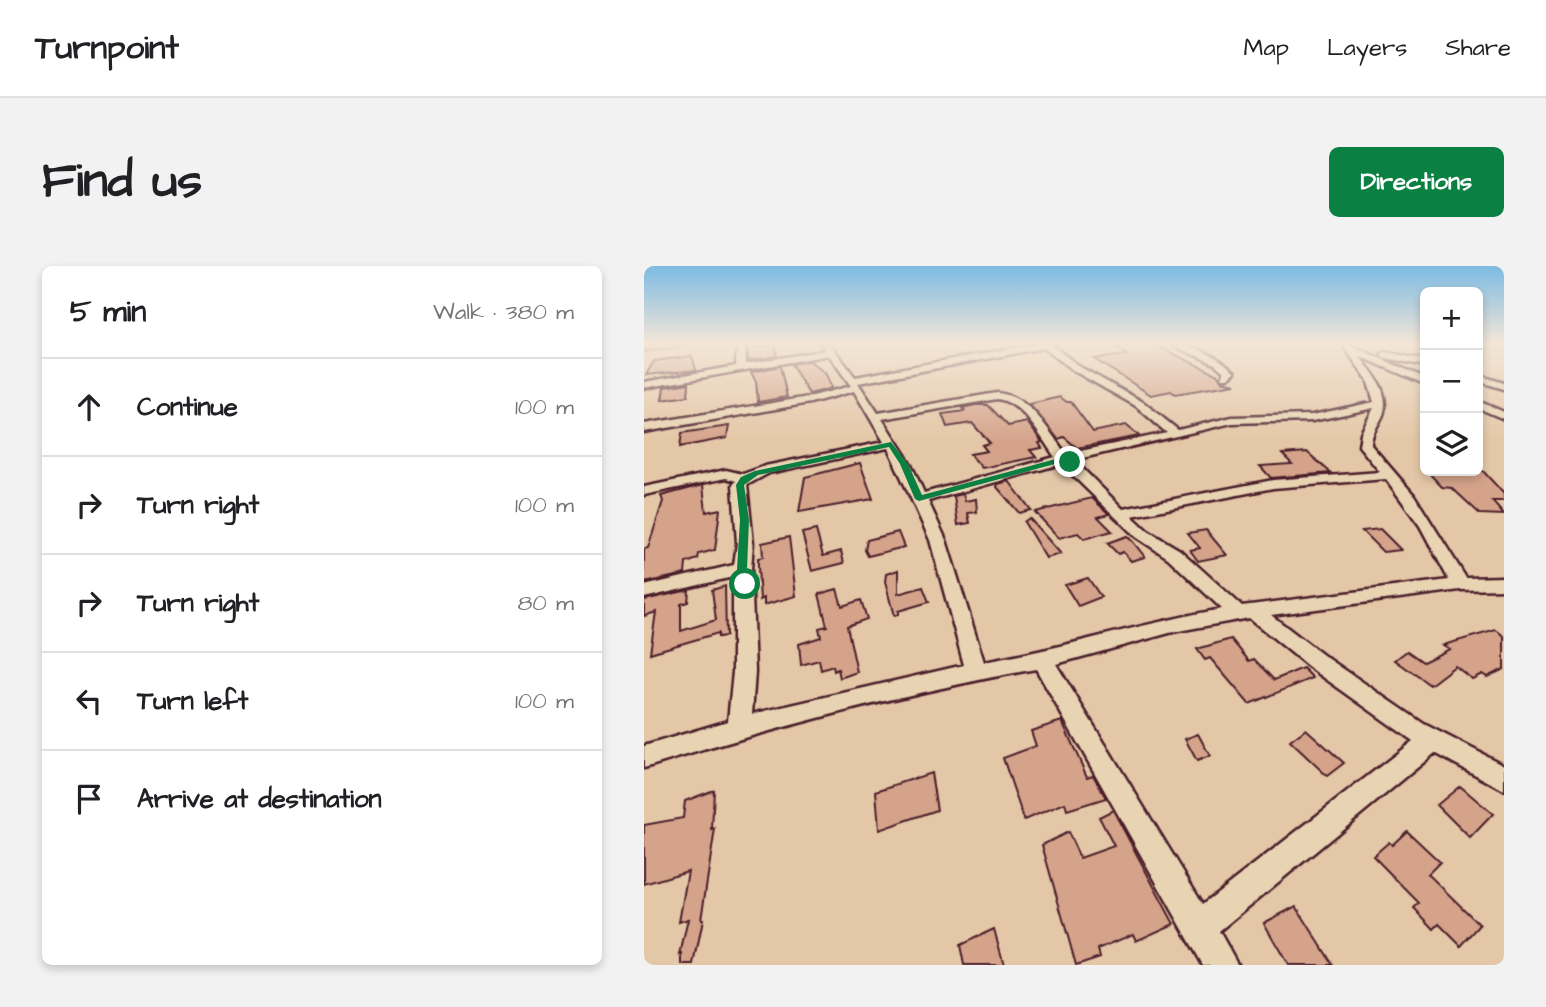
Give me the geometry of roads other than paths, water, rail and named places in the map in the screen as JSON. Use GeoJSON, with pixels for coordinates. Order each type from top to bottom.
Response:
{"type":"FeatureCollection","features":[{"type":"Feature","properties":{"kind":"street"},"geometry":{"type":"LineString","coordinates":[[645,387],[692,377]]}},
{"type":"Feature","properties":{"kind":"street"},"geometry":{"type":"LineString","coordinates":[[849,377],[904,464],[938,540],[977,673]]}},
{"type":"Feature","properties":{"kind":"street"},"geometry":{"type":"LineString","coordinates":[[644,428],[800,402],[853,384],[886,377]]}},
{"type":"Feature","properties":{"kind":"street"},"geometry":{"type":"LineString","coordinates":[[1093,377],[1124,392],[1148,409],[1173,432],[1172,435]]}},
{"type":"Feature","properties":{"kind":"street"},"geometry":{"type":"LineString","coordinates":[[1370,377],[1374,382],[1378,410],[1368,430],[1365,446],[1428,526],[1460,584]]}},
{"type":"Feature","properties":{"kind":"street"},"geometry":{"type":"LineString","coordinates":[[1483,380],[1504,386]]}},
{"type":"Feature","properties":{"kind":"street"},"geometry":{"type":"LineString","coordinates":[[874,418],[1002,396],[1028,413],[1063,459],[1074,466],[1142,534],[1174,554],[1246,613],[1433,740],[1504,778]]}},
{"type":"Feature","properties":{"kind":"street"},"geometry":{"type":"LineString","coordinates":[[919,499],[1063,459],[1232,420],[1312,418],[1378,404]]}},
{"type":"Feature","properties":{"kind":"street"},"geometry":{"type":"LineString","coordinates":[[1483,406],[1504,416]]}},
{"type":"Feature","properties":{"kind":"street"},"geometry":{"type":"LineString","coordinates":[[738,728],[744,672],[745,584],[742,569],[745,520],[740,485],[744,479],[765,470],[891,444]]}},
{"type":"Feature","properties":{"kind":"street"},"geometry":{"type":"LineString","coordinates":[[644,491],[726,474],[744,479]]}},
{"type":"Feature","properties":{"kind":"street"},"geometry":{"type":"LineString","coordinates":[[1120,514],[1273,484],[1388,475]]}},
{"type":"Feature","properties":{"kind":"street"},"geometry":{"type":"LineString","coordinates":[[644,592],[742,569]]}},
{"type":"Feature","properties":{"kind":"street"},"geometry":{"type":"LineString","coordinates":[[644,757],[738,728],[929,680],[1042,660],[1173,625],[1460,584],[1504,583]]}},
{"type":"Feature","properties":{"kind":"street"},"geometry":{"type":"LineString","coordinates":[[1042,660],[1221,965]]}},
{"type":"Feature","properties":{"kind":"street"},"geometry":{"type":"LineString","coordinates":[[1199,927],[1433,740]]}}]}
